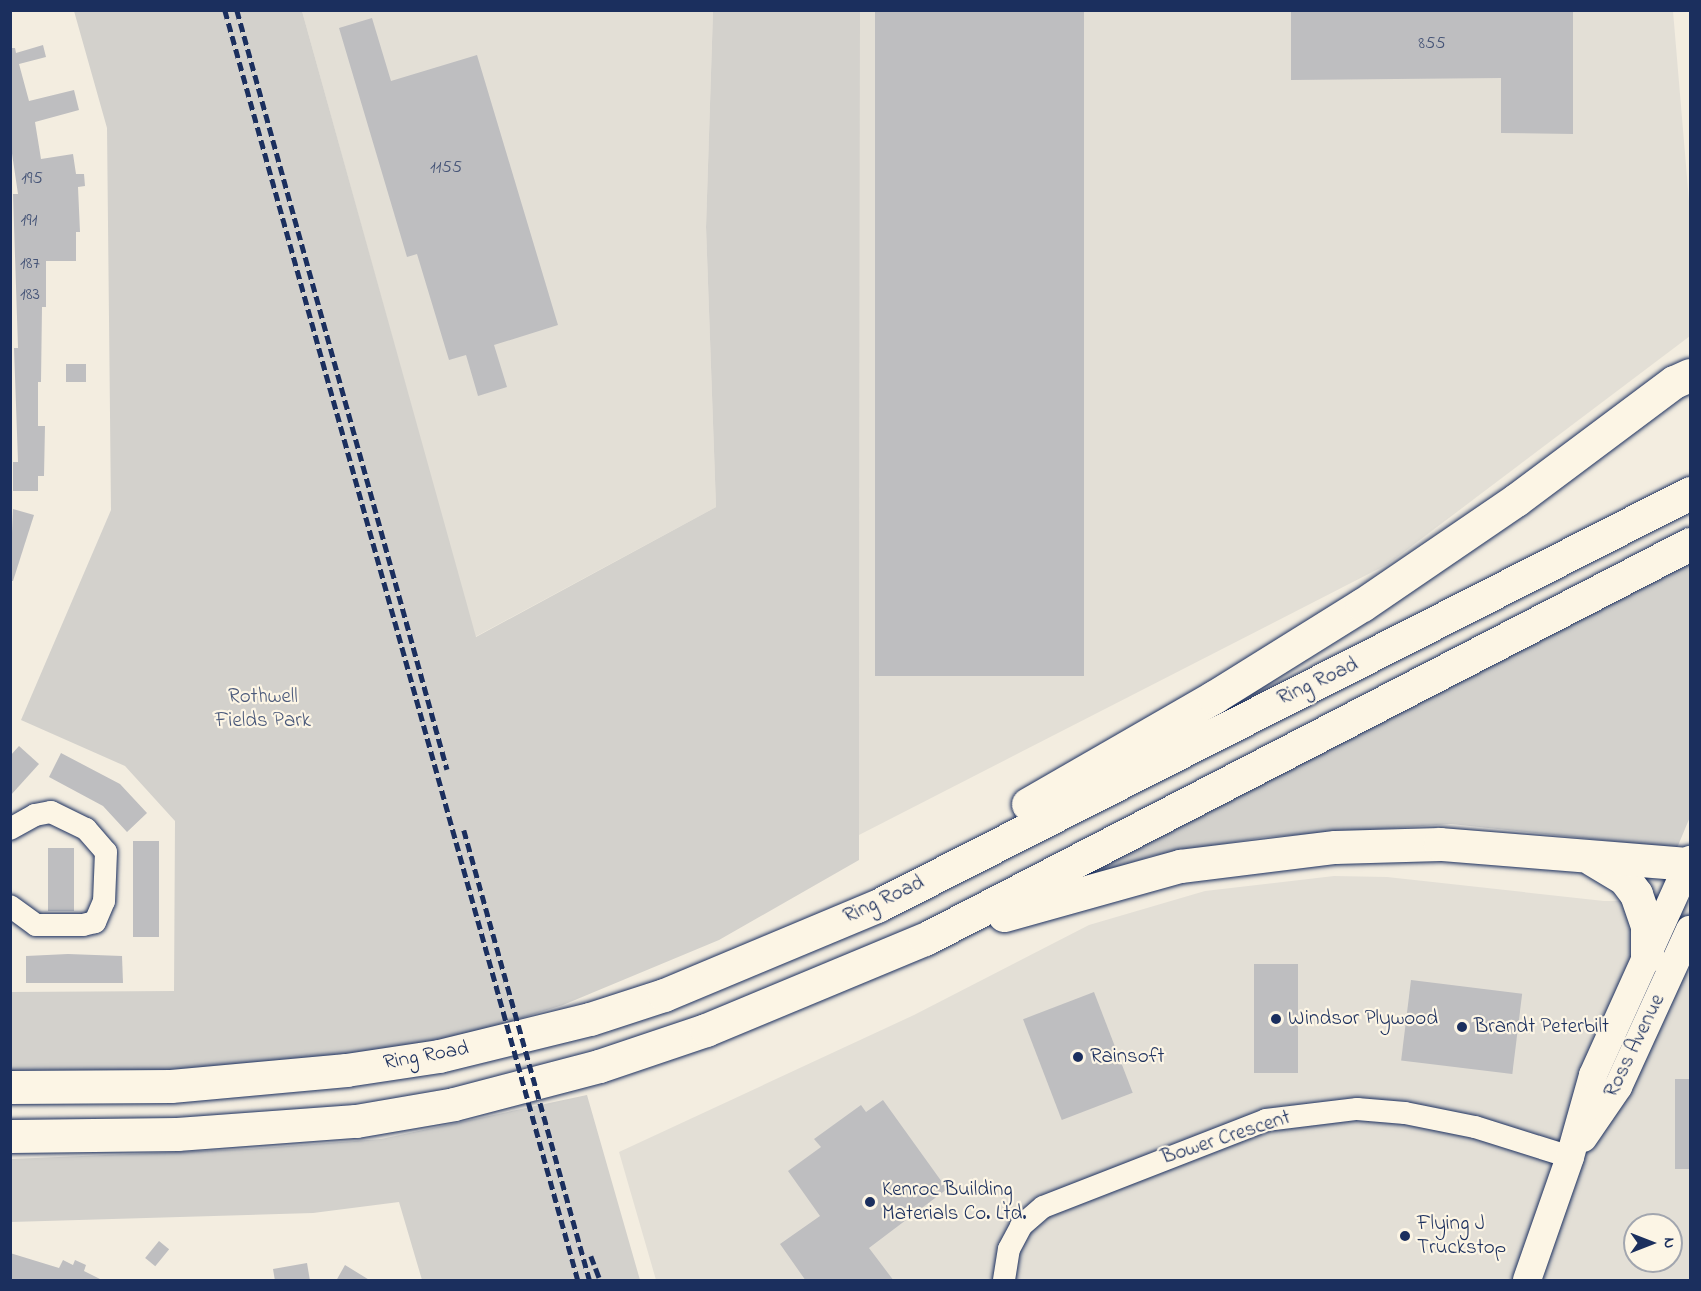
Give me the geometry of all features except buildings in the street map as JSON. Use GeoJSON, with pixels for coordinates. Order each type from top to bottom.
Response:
{"type":"FeatureCollection","features":[{"type":"Feature","properties":{"kind":"highway"},"geometry":{"type":"LineString","coordinates":[[734,965],[1059,787],[1214,697],[1362,605],[1516,500],[1674,382],[1690,375]]}},
{"type":"Feature","properties":{"kind":"highway","name":"Ring Road"},"geometry":{"type":"LineString","coordinates":[[10,1087],[171,1086],[266,1080],[439,1056],[590,1019],[664,995],[877,906],[1690,493]]}},
{"type":"Feature","properties":{"kind":"highway"},"geometry":{"type":"LineString","coordinates":[[10,1136],[264,1130],[356,1121],[454,1104],[599,1066],[706,1030],[925,939],[1690,544]]}},
{"type":"Feature","properties":{"kind":"highway"},"geometry":{"type":"LineString","coordinates":[[925,939],[1112,882],[1248,854],[1440,844],[1592,859],[1690,863]]}},
{"type":"Feature","properties":{"kind":"highway"},"geometry":{"type":"LineString","coordinates":[[1592,859],[1624,878],[1636,894],[1647,926],[1647,956]]}},
{"type":"Feature","properties":{"kind":"main road","name":"Ross Avenue"},"geometry":{"type":"LineString","coordinates":[[1527,1281],[1570,1157],[1593,1075],[1690,863]]}},
{"type":"Feature","properties":{"kind":"main road","name":"Ross Avenue"},"geometry":{"type":"LineString","coordinates":[[1570,1157],[1618,1087],[1690,930]]}},
{"type":"Feature","properties":{"kind":"street"},"geometry":{"type":"LineString","coordinates":[[10,829],[35,815],[51,812],[86,829],[105,852],[104,901],[95,922],[83,926],[36,925],[10,906]]}},
{"type":"Feature","properties":{"kind":"street","name":"Bower Crescent"},"geometry":{"type":"LineString","coordinates":[[1004,1281],[1009,1249],[1021,1226],[1043,1207],[1189,1147],[1266,1120],[1357,1109],[1405,1113],[1475,1127],[1570,1157]]}},
{"type":"Feature","properties":{"kind":"shaded area"},"geometry":{"type":"Polygon","coordinates":[[[302,11],[713,11],[706,227],[716,507],[475,637],[302,11]]]}},
{"type":"Feature","properties":{"kind":"shaded area"},"geometry":{"type":"Polygon","coordinates":[[[860,11],[1673,11],[1690,213],[1690,336],[1388,564],[859,835],[860,11]]]}},
{"type":"Feature","properties":{"kind":"shaded area"},"geometry":{"type":"Polygon","coordinates":[[[1334,876],[1387,877],[1604,901],[1690,901],[1690,1280],[656,1280],[619,1152],[914,1015],[1089,925],[1205,891],[1334,876]]]}},
{"type":"Feature","properties":{"kind":"green space","name":"Rothwell Fields Park"},"geometry":{"type":"Polygon","coordinates":[[[74,11],[302,11],[476,637],[716,507],[706,227],[713,11],[860,11],[859,860],[719,940],[563,1005],[441,1043],[300,1060],[173,1070],[11,1071],[11,992],[174,991],[175,821],[125,766],[21,720],[111,510],[107,128],[74,11]]]}},
{"type":"Feature","properties":{"kind":"green space"},"geometry":{"type":"Polygon","coordinates":[[[1690,556],[1690,817],[1677,848],[1451,824],[1265,837],[1151,856],[1103,873],[1100,861],[1690,556]]]}},
{"type":"Feature","properties":{"kind":"green space"},"geometry":{"type":"Polygon","coordinates":[[[587,1095],[640,1280],[422,1280],[399,1202],[313,1213],[11,1222],[11,1159],[248,1149],[381,1139],[587,1095]]]}},
{"type":"Feature","properties":{"kind":"railway"},"geometry":{"type":"LineString","coordinates":[[225,10],[578,1280]]}},
{"type":"Feature","properties":{"kind":"railway"},"geometry":{"type":"LineString","coordinates":[[237,10],[447,769]]}},
{"type":"Feature","properties":{"kind":"railway"},"geometry":{"type":"LineString","coordinates":[[464,830],[590,1280]]}},
{"type":"Feature","properties":{"kind":"railway"},"geometry":{"type":"LineString","coordinates":[[591,1256],[600,1280]]}},
{"type":"Feature","properties":{"kind":"place","name":"Windsor Plywood"},"geometry":{"type":"Point","coordinates":[1276,1019]}},
{"type":"Feature","properties":{"kind":"place","name":"Brandt Peterbilt"},"geometry":{"type":"Point","coordinates":[1462,1027]}},
{"type":"Feature","properties":{"kind":"place","name":"Rainsoft"},"geometry":{"type":"Point","coordinates":[1078,1057]}},
{"type":"Feature","properties":{"kind":"place","name":"Kenroc Building Materials Co. Ltd."},"geometry":{"type":"Point","coordinates":[870,1202]}},
{"type":"Feature","properties":{"kind":"place","name":"Flying J Truckstop"},"geometry":{"type":"Point","coordinates":[1405,1236]}}]}
